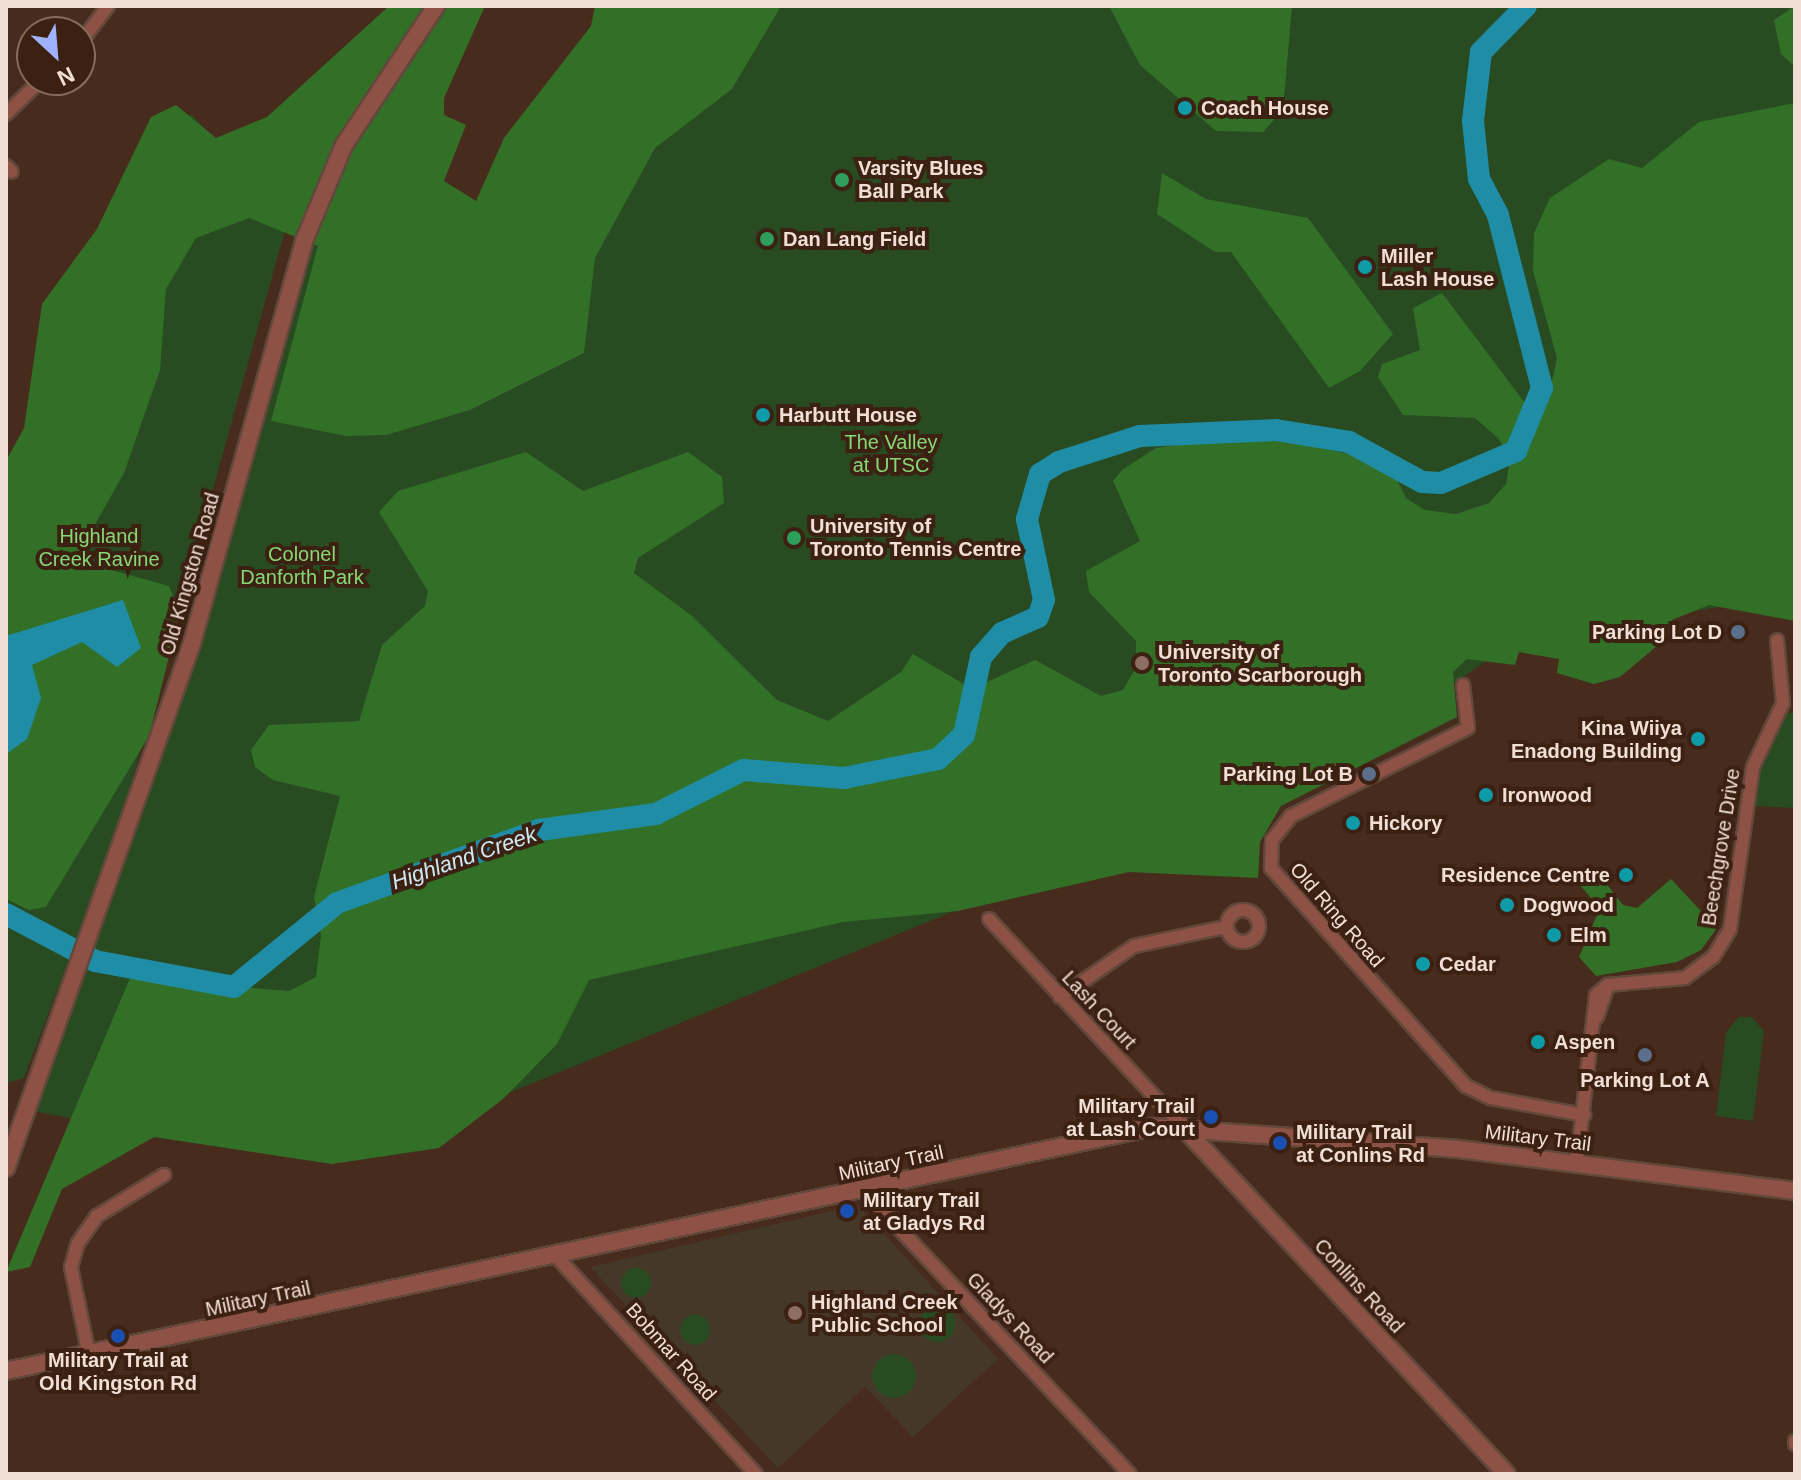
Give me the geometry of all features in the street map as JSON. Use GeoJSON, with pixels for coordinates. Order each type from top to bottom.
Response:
{"type":"FeatureCollection","features":[{"type":"Feature","properties":{"kind":"street","name":"Old Kingston Road"},"geometry":{"type":"LineString","coordinates":[[6,1168],[192,643],[304,241],[344,145],[436,6]]}},
{"type":"Feature","properties":{"kind":"street"},"geometry":{"type":"LineString","coordinates":[[6,114],[25,96]]}},
{"type":"Feature","properties":{"kind":"street","name":"Beechgrove Drive"},"geometry":{"type":"LineString","coordinates":[[1584,1115],[1596,1013],[1608,985],[1685,978],[1725,940],[1753,767],[1783,703],[1777,640]]}},
{"type":"Feature","properties":{"kind":"street","name":"Old Ring Road"},"geometry":{"type":"LineString","coordinates":[[1463,685],[1468,728],[1289,818],[1272,840],[1272,870],[1466,1086],[1485,1097],[1584,1115]]}},
{"type":"Feature","properties":{"kind":"street","name":"Lash Court"},"geometry":{"type":"LineString","coordinates":[[989,919],[1182,1126]]}},
{"type":"Feature","properties":{"kind":"street"},"geometry":{"type":"LineString","coordinates":[[1060,997],[1134,946],[1226,927]]}},
{"type":"Feature","properties":{"kind":"street"},"geometry":{"type":"LineString","coordinates":[[1577,1162],[1584,1115]]}},
{"type":"Feature","properties":{"kind":"street","name":"Military Trail"},"geometry":{"type":"LineString","coordinates":[[6,1371],[862,1189],[1182,1126],[1577,1162],[1795,1191]]}},
{"type":"Feature","properties":{"kind":"street","name":"Conlins Road"},"geometry":{"type":"LineString","coordinates":[[1182,1126],[1507,1474]]}},
{"type":"Feature","properties":{"kind":"street"},"geometry":{"type":"LineString","coordinates":[[89,1355],[71,1267],[78,1243],[97,1216],[164,1175]]}},
{"type":"Feature","properties":{"kind":"street","name":"Gladys Road"},"geometry":{"type":"LineString","coordinates":[[862,1189],[1130,1474]]}},
{"type":"Feature","properties":{"kind":"street","name":"Bobmar Road"},"geometry":{"type":"LineString","coordinates":[[556,1256],[756,1474]]}},
{"type":"Feature","properties":{"kind":"shaded area","name":"Highland Creek Public School"},"geometry":{"type":"Polygon","coordinates":[[[858,1205],[998,1359],[913,1437],[865,1387],[778,1468],[590,1267],[858,1205]]]}},
{"type":"Feature","properties":{"kind":"green space"},"geometry":{"type":"Polygon","coordinates":[[[389,6],[485,6],[444,98],[444,115],[466,125],[444,181],[476,201],[504,138],[591,26],[595,6],[781,6],[732,89],[655,148],[595,258],[584,353],[470,410],[386,435],[346,436],[271,421],[318,246],[249,218],[196,238],[166,289],[160,370],[124,473],[75,560],[169,586],[180,613],[149,736],[46,907],[29,910],[6,899],[6,461],[24,428],[42,304],[97,229],[151,117],[176,105],[216,138],[267,117],[389,6]]]}},
{"type":"Feature","properties":{"kind":"green space","name":"The Valley at UTSC"},"geometry":{"type":"Polygon","coordinates":[[[633,6],[1795,6],[1795,594],[1516,642],[1354,748],[354,1156],[226,1148],[33,1111],[142,803],[299,221],[449,265],[633,6]]]}},
{"type":"Feature","properties":{"kind":"green space"},"geometry":{"type":"Polygon","coordinates":[[[1109,6],[1292,6],[1283,110],[1263,132],[1216,131],[1140,65],[1109,6]]]}},
{"type":"Feature","properties":{"kind":"green space"},"geometry":{"type":"Polygon","coordinates":[[[1795,6],[1795,67],[1781,54],[1774,20],[1795,6]]]}},
{"type":"Feature","properties":{"kind":"green space"},"geometry":{"type":"Polygon","coordinates":[[[1795,103],[1795,621],[1709,605],[1672,620],[1676,630],[1620,677],[1594,684],[1557,673],[1559,659],[1519,652],[1515,665],[1467,659],[1453,672],[1457,717],[1281,806],[1260,842],[1258,878],[1129,872],[958,911],[843,922],[589,980],[557,1044],[503,1099],[439,1148],[332,1164],[154,1137],[62,1189],[30,1267],[6,1272],[130,978],[289,991],[316,977],[321,935],[314,897],[340,796],[273,780],[255,767],[251,750],[269,725],[359,721],[382,645],[425,606],[428,591],[379,512],[398,491],[526,452],[583,491],[688,452],[722,477],[724,503],[638,558],[634,573],[692,616],[777,700],[828,721],[901,672],[913,654],[972,689],[1035,660],[1101,696],[1123,690],[1136,667],[1136,641],[1089,592],[1086,571],[1140,541],[1113,481],[1122,470],[1156,448],[1253,434],[1388,462],[1406,498],[1425,510],[1456,514],[1489,503],[1506,484],[1510,460],[1499,439],[1475,418],[1403,415],[1378,377],[1382,364],[1420,350],[1413,308],[1442,293],[1525,403],[1547,404],[1557,358],[1533,271],[1534,233],[1550,198],[1609,159],[1642,168],[1699,122],[1795,103]]]}},
{"type":"Feature","properties":{"kind":"green space","name":"Highland Creek Ravine"},"geometry":{"type":"Polygon","coordinates":[[[191,114],[289,216],[120,824],[24,1078],[6,1083],[6,500],[82,282],[191,114]]]}},
{"type":"Feature","properties":{"kind":"green space"},"geometry":{"type":"Polygon","coordinates":[[[1162,173],[1206,199],[1308,218],[1393,334],[1360,371],[1329,388],[1231,252],[1215,252],[1157,214],[1162,173]]]}},
{"type":"Feature","properties":{"kind":"green space"},"geometry":{"type":"Polygon","coordinates":[[[1795,712],[1795,808],[1751,806],[1766,741],[1784,714],[1795,712]]]}},
{"type":"Feature","properties":{"kind":"green space"},"geometry":{"type":"Polygon","coordinates":[[[1577,869],[1595,869],[1623,905],[1637,908],[1671,879],[1717,928],[1701,950],[1677,962],[1596,976],[1579,957],[1600,908],[1571,875],[1577,869]]]}},
{"type":"Feature","properties":{"kind":"green space"},"geometry":{"type":"Polygon","coordinates":[[[1739,1017],[1752,1017],[1764,1031],[1753,1121],[1716,1116],[1726,1032],[1739,1017]]]}},
{"type":"Feature","properties":{"kind":"green space"},"geometry":{"type":"Polygon","coordinates":[[[636,1268],[647,1272],[651,1283],[647,1294],[636,1298],[625,1294],[621,1283],[625,1272],[636,1268]]]}},
{"type":"Feature","properties":{"kind":"green space"},"geometry":{"type":"Polygon","coordinates":[[[937,1306],[950,1311],[955,1324],[950,1337],[937,1342],[924,1337],[919,1324],[924,1311],[937,1306]]]}},
{"type":"Feature","properties":{"kind":"green space"},"geometry":{"type":"Polygon","coordinates":[[[695,1315],[706,1319],[710,1330],[706,1341],[695,1345],[684,1341],[680,1330],[684,1319],[695,1315]]]}},
{"type":"Feature","properties":{"kind":"green space"},"geometry":{"type":"Polygon","coordinates":[[[894,1354],[909,1361],[916,1376],[909,1391],[894,1398],[879,1391],[872,1376],[879,1361],[894,1354]]]}},
{"type":"Feature","properties":{"kind":"water"},"geometry":{"type":"Polygon","coordinates":[[[123,600],[141,648],[117,667],[82,642],[32,665],[41,698],[27,739],[6,754],[6,636],[123,600]]]}},
{"type":"Feature","properties":{"kind":"waterway","name":"Highland Creek"},"geometry":{"type":"LineString","coordinates":[[6,914],[95,961],[234,987],[337,903],[539,830],[656,814],[743,770],[844,778],[938,759],[964,735],[981,657],[1002,633],[1038,617],[1044,600],[1027,519],[1040,474],[1059,462],[1140,436],[1276,430],[1349,442],[1422,482],[1441,483],[1516,451],[1542,388],[1498,215],[1479,179],[1473,121],[1481,52],[1526,6]]}},
{"type":"Feature","properties":{"kind":"place","name":"Coach House"},"geometry":{"type":"Point","coordinates":[1185,108]}},
{"type":"Feature","properties":{"kind":"place","name":"Varsity Blues Ball Park"},"geometry":{"type":"Point","coordinates":[842,180]}},
{"type":"Feature","properties":{"kind":"place","name":"Dan Lang Field"},"geometry":{"type":"Point","coordinates":[767,239]}},
{"type":"Feature","properties":{"kind":"place","name":"Miller Lash House"},"geometry":{"type":"Point","coordinates":[1365,267]}},
{"type":"Feature","properties":{"kind":"place","name":"Harbutt House"},"geometry":{"type":"Point","coordinates":[763,415]}},
{"type":"Feature","properties":{"kind":"place","name":"University of Toronto Tennis Centre"},"geometry":{"type":"Point","coordinates":[794,538]}},
{"type":"Feature","properties":{"kind":"place","name":"Parking Lot D"},"geometry":{"type":"Point","coordinates":[1738,632]}},
{"type":"Feature","properties":{"kind":"place","name":"University of Toronto Scarborough"},"geometry":{"type":"Point","coordinates":[1142,663]}},
{"type":"Feature","properties":{"kind":"place","name":"Kina Wiiya Enadong Building"},"geometry":{"type":"Point","coordinates":[1698,739]}},
{"type":"Feature","properties":{"kind":"place","name":"Parking Lot B"},"geometry":{"type":"Point","coordinates":[1369,774]}},
{"type":"Feature","properties":{"kind":"place","name":"Ironwood"},"geometry":{"type":"Point","coordinates":[1486,795]}},
{"type":"Feature","properties":{"kind":"place","name":"Hickory"},"geometry":{"type":"Point","coordinates":[1353,823]}},
{"type":"Feature","properties":{"kind":"place","name":"Residence Centre"},"geometry":{"type":"Point","coordinates":[1626,875]}},
{"type":"Feature","properties":{"kind":"place","name":"Dogwood"},"geometry":{"type":"Point","coordinates":[1507,905]}},
{"type":"Feature","properties":{"kind":"place","name":"Elm"},"geometry":{"type":"Point","coordinates":[1554,935]}},
{"type":"Feature","properties":{"kind":"place","name":"Cedar"},"geometry":{"type":"Point","coordinates":[1423,964]}},
{"type":"Feature","properties":{"kind":"place","name":"Aspen"},"geometry":{"type":"Point","coordinates":[1538,1042]}},
{"type":"Feature","properties":{"kind":"place","name":"Parking Lot A"},"geometry":{"type":"Point","coordinates":[1645,1055]}},
{"type":"Feature","properties":{"kind":"place","name":"Military Trail at Lash Court"},"geometry":{"type":"Point","coordinates":[1211,1117]}},
{"type":"Feature","properties":{"kind":"place","name":"Military Trail at Conlins Rd"},"geometry":{"type":"Point","coordinates":[1280,1143]}},
{"type":"Feature","properties":{"kind":"place","name":"Military Trail at Gladys Rd"},"geometry":{"type":"Point","coordinates":[847,1211]}},
{"type":"Feature","properties":{"kind":"place","name":"Highland Creek Public School"},"geometry":{"type":"Point","coordinates":[795,1313]}},
{"type":"Feature","properties":{"kind":"place","name":"Military Trail at Old Kingston Rd"},"geometry":{"type":"Point","coordinates":[118,1336]}},
{"type":"Feature","properties":{"kind":"park label","name":"Colonel Danforth Park"},"geometry":{"type":"Point","coordinates":[302,566]}}]}
